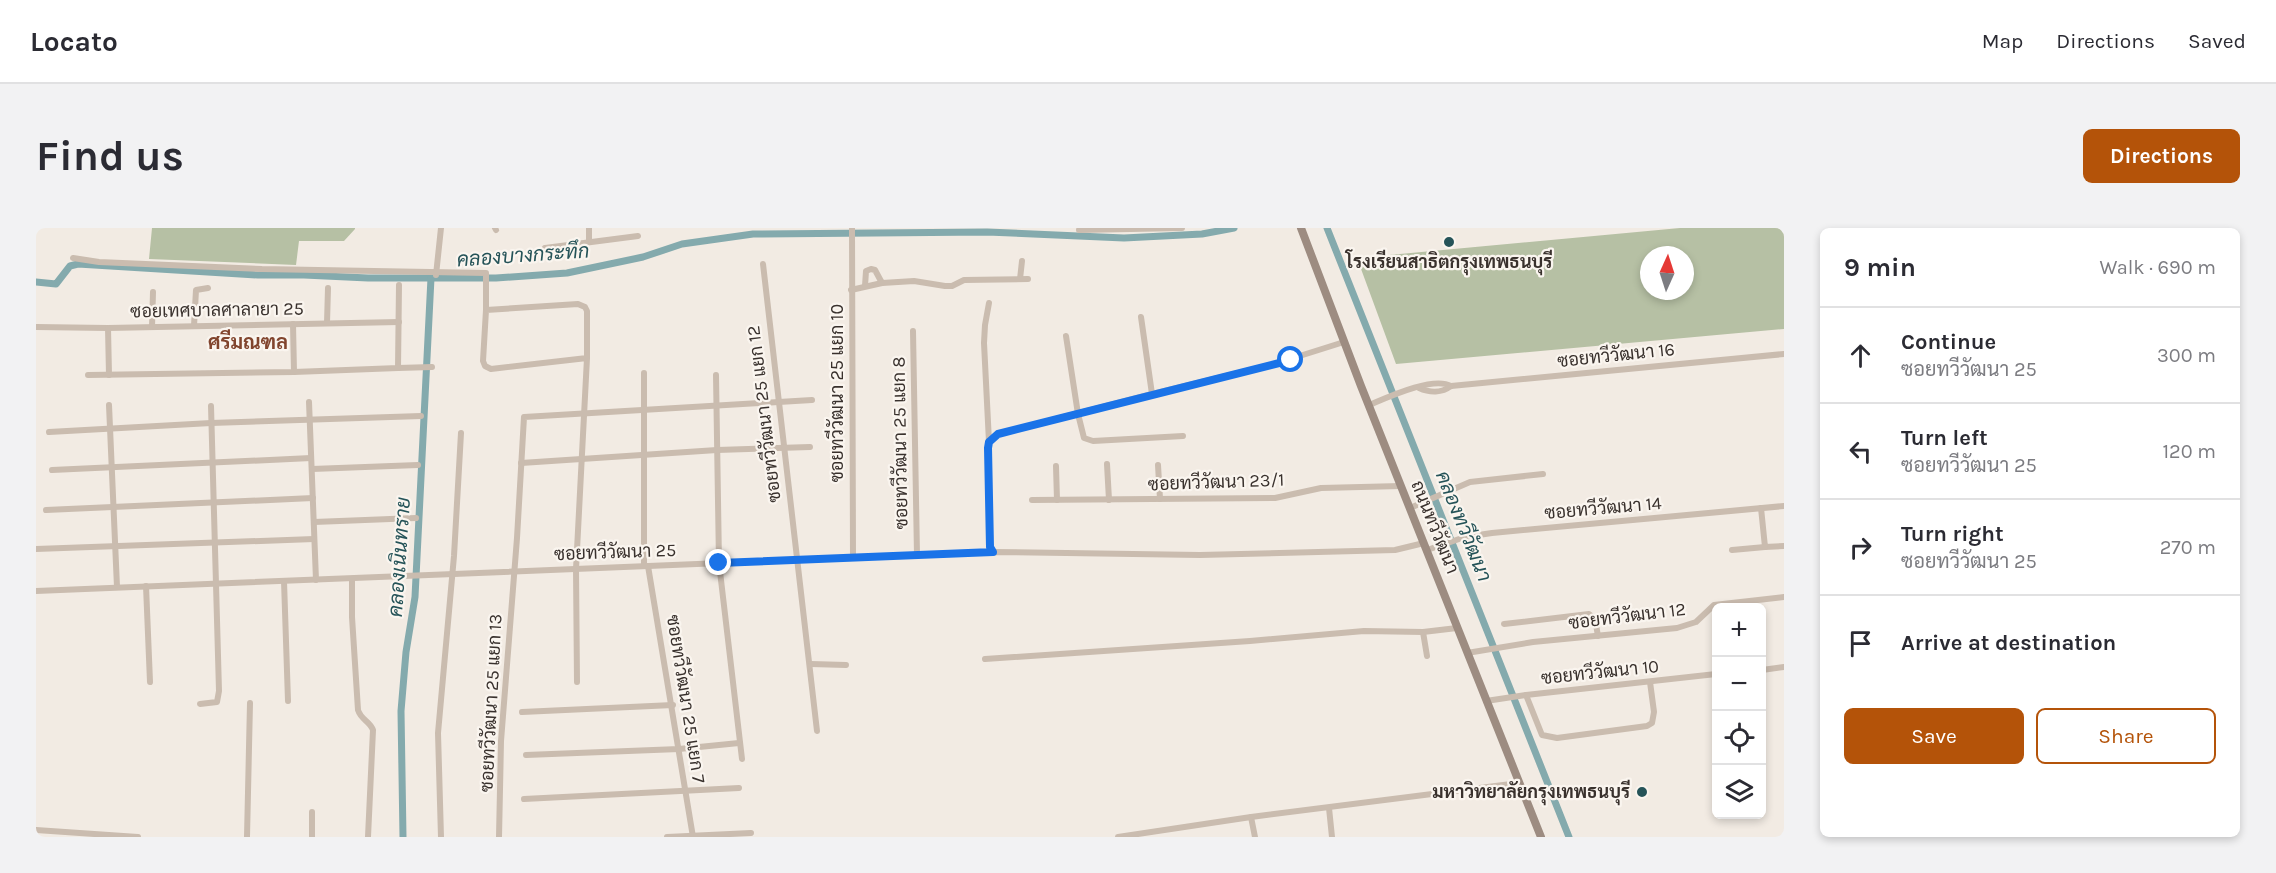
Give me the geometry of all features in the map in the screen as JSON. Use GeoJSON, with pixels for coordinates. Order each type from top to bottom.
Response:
{"type":"FeatureCollection","features":[{"type":"Feature","properties":{"kind":"main road","name":"ถนนทวีวัฒนา"},"geometry":{"type":"LineString","coordinates":[[1301,228],[1541,837]]}},
{"type":"Feature","properties":{"kind":"street"},"geometry":{"type":"LineString","coordinates":[[436,274],[441,228]]}},
{"type":"Feature","properties":{"kind":"street"},"geometry":{"type":"LineString","coordinates":[[589,242],[590,228]]}},
{"type":"Feature","properties":{"kind":"street","name":"ซอยทวีวัฒนา 25 แยก 10"},"geometry":{"type":"LineString","coordinates":[[852,228],[853,558]]}},
{"type":"Feature","properties":{"kind":"street"},"geometry":{"type":"LineString","coordinates":[[1078,230],[1182,228]]}},
{"type":"Feature","properties":{"kind":"street"},"geometry":{"type":"LineString","coordinates":[[545,248],[638,236]]}},
{"type":"Feature","properties":{"kind":"street"},"geometry":{"type":"LineString","coordinates":[[73,258],[99,262],[217,268],[436,274],[486,273],[488,277],[483,361],[485,366],[491,369],[587,358]]}},
{"type":"Feature","properties":{"kind":"street"},"geometry":{"type":"LineString","coordinates":[[851,290],[882,282],[914,281],[952,286],[964,280],[1024,279],[1022,261]]}},
{"type":"Feature","properties":{"kind":"street","name":"ซอยทวีวัฒนา 25 แยก 12"},"geometry":{"type":"LineString","coordinates":[[763,264],[817,731]]}},
{"type":"Feature","properties":{"kind":"street"},"geometry":{"type":"LineString","coordinates":[[866,286],[865,274],[871,269],[875,270],[882,282]]}},
{"type":"Feature","properties":{"kind":"street"},"geometry":{"type":"LineString","coordinates":[[398,368],[399,285]]}},
{"type":"Feature","properties":{"kind":"street"},"geometry":{"type":"LineString","coordinates":[[194,326],[196,290],[208,288]]}},
{"type":"Feature","properties":{"kind":"street"},"geometry":{"type":"LineString","coordinates":[[327,323],[328,288]]}},
{"type":"Feature","properties":{"kind":"street"},"geometry":{"type":"LineString","coordinates":[[152,327],[153,292]]}},
{"type":"Feature","properties":{"kind":"street"},"geometry":{"type":"LineString","coordinates":[[989,303],[984,343],[989,442],[990,547],[993,552]]}},
{"type":"Feature","properties":{"kind":"street"},"geometry":{"type":"LineString","coordinates":[[486,310],[582,304],[585,306],[587,358],[576,568],[577,682]]}},
{"type":"Feature","properties":{"kind":"street"},"geometry":{"type":"LineString","coordinates":[[1141,317],[1152,394]]}},
{"type":"Feature","properties":{"kind":"street","name":"ซอยเทศบาลศาลายา 25"},"geometry":{"type":"LineString","coordinates":[[36,327],[108,328],[399,322]]}},
{"type":"Feature","properties":{"kind":"street"},"geometry":{"type":"LineString","coordinates":[[293,324],[294,372]]}},
{"type":"Feature","properties":{"kind":"street"},"geometry":{"type":"LineString","coordinates":[[108,328],[109,375]]}},
{"type":"Feature","properties":{"kind":"street","name":"ซอยทวีวัฒนา 25 แยก 8"},"geometry":{"type":"LineString","coordinates":[[913,331],[917,555]]}},
{"type":"Feature","properties":{"kind":"street"},"geometry":{"type":"LineString","coordinates":[[1066,336],[1081,433],[1086,440],[1183,436]]}},
{"type":"Feature","properties":{"kind":"street"},"geometry":{"type":"LineString","coordinates":[[989,442],[998,434],[1271,365],[1344,342]]}},
{"type":"Feature","properties":{"kind":"street","name":"ซอยทวีวัฒนา 16"},"geometry":{"type":"LineString","coordinates":[[1369,405],[1425,384],[1444,382],[1451,386],[1784,354]]}},
{"type":"Feature","properties":{"kind":"street"},"geometry":{"type":"LineString","coordinates":[[88,375],[294,372],[430,367]]}},
{"type":"Feature","properties":{"kind":"street","name":"ซอยทวีวัฒนา 25 แยก 7"},"geometry":{"type":"LineString","coordinates":[[644,373],[646,566],[673,705],[693,836]]}},
{"type":"Feature","properties":{"kind":"street"},"geometry":{"type":"LineString","coordinates":[[716,375],[719,563],[742,759]]}},
{"type":"Feature","properties":{"kind":"street"},"geometry":{"type":"LineString","coordinates":[[585,413],[812,400]]}},
{"type":"Feature","properties":{"kind":"street"},"geometry":{"type":"LineString","coordinates":[[309,402],[316,580]]}},
{"type":"Feature","properties":{"kind":"street"},"geometry":{"type":"LineString","coordinates":[[110,405],[117,587]]}},
{"type":"Feature","properties":{"kind":"street"},"geometry":{"type":"LineString","coordinates":[[200,704],[214,703],[218,700],[211,406]]}},
{"type":"Feature","properties":{"kind":"street","name":"ซอยทวีวัฒนา 25 แยก 13"},"geometry":{"type":"LineString","coordinates":[[499,837],[501,741],[524,417],[585,413]]}},
{"type":"Feature","properties":{"kind":"street"},"geometry":{"type":"LineString","coordinates":[[50,432],[211,423],[422,416]]}},
{"type":"Feature","properties":{"kind":"street"},"geometry":{"type":"LineString","coordinates":[[441,837],[438,733],[461,433]]}},
{"type":"Feature","properties":{"kind":"street"},"geometry":{"type":"LineString","coordinates":[[521,463],[717,450],[810,447]]}},
{"type":"Feature","properties":{"kind":"street"},"geometry":{"type":"LineString","coordinates":[[52,470],[311,458]]}},
{"type":"Feature","properties":{"kind":"street"},"geometry":{"type":"LineString","coordinates":[[1107,464],[1109,500]]}},
{"type":"Feature","properties":{"kind":"street"},"geometry":{"type":"LineString","coordinates":[[312,469],[418,465]]}},
{"type":"Feature","properties":{"kind":"street"},"geometry":{"type":"LineString","coordinates":[[1158,465],[1160,499]]}},
{"type":"Feature","properties":{"kind":"street"},"geometry":{"type":"LineString","coordinates":[[1056,466],[1057,500]]}},
{"type":"Feature","properties":{"kind":"street"},"geometry":{"type":"LineString","coordinates":[[1410,508],[1470,482],[1543,474]]}},
{"type":"Feature","properties":{"kind":"street","name":"ซอยทวีวัฒนา 23/1"},"geometry":{"type":"LineString","coordinates":[[1032,500],[1275,498],[1321,488],[1401,486]]}},
{"type":"Feature","properties":{"kind":"street"},"geometry":{"type":"LineString","coordinates":[[46,510],[313,498]]}},
{"type":"Feature","properties":{"kind":"street","name":"ซอยทวีวัฒนา 14"},"geometry":{"type":"LineString","coordinates":[[993,552],[1200,555],[1395,550],[1443,544],[1465,537],[1784,506]]}},
{"type":"Feature","properties":{"kind":"street"},"geometry":{"type":"LineString","coordinates":[[1761,508],[1765,547]]}},
{"type":"Feature","properties":{"kind":"street"},"geometry":{"type":"LineString","coordinates":[[314,522],[416,518]]}},
{"type":"Feature","properties":{"kind":"street"},"geometry":{"type":"LineString","coordinates":[[36,549],[314,539]]}},
{"type":"Feature","properties":{"kind":"street"},"geometry":{"type":"LineString","coordinates":[[1732,550],[1784,546]]}},
{"type":"Feature","properties":{"kind":"street","name":"ซอยทวีวัฒนา 25"},"geometry":{"type":"LineString","coordinates":[[36,591],[993,552]]}},
{"type":"Feature","properties":{"kind":"street"},"geometry":{"type":"LineString","coordinates":[[352,579],[358,711],[373,730],[368,837]]}},
{"type":"Feature","properties":{"kind":"street"},"geometry":{"type":"LineString","coordinates":[[284,581],[288,701]]}},
{"type":"Feature","properties":{"kind":"street"},"geometry":{"type":"LineString","coordinates":[[146,586],[150,682]]}},
{"type":"Feature","properties":{"kind":"street","name":"ซอยทวีวัฒนา 12"},"geometry":{"type":"LineString","coordinates":[[1467,653],[1533,642],[1677,628],[1696,622],[1714,605],[1784,597]]}},
{"type":"Feature","properties":{"kind":"street"},"geometry":{"type":"LineString","coordinates":[[1504,624],[1589,614],[1595,619],[1598,636]]}},
{"type":"Feature","properties":{"kind":"street"},"geometry":{"type":"LineString","coordinates":[[985,659],[1364,631],[1424,632],[1457,628]]}},
{"type":"Feature","properties":{"kind":"street"},"geometry":{"type":"LineString","coordinates":[[1424,632],[1427,656]]}},
{"type":"Feature","properties":{"kind":"street"},"geometry":{"type":"LineString","coordinates":[[811,664],[846,665]]}},
{"type":"Feature","properties":{"kind":"street"},"geometry":{"type":"LineString","coordinates":[[1766,669],[1784,667]]}},
{"type":"Feature","properties":{"kind":"street","name":"ซอยทวีวัฒนา 10"},"geometry":{"type":"LineString","coordinates":[[1486,701],[1712,675]]}},
{"type":"Feature","properties":{"kind":"street"},"geometry":{"type":"LineString","coordinates":[[1524,695],[1542,735],[1557,738],[1647,726],[1654,719],[1650,682]]}},
{"type":"Feature","properties":{"kind":"street"},"geometry":{"type":"LineString","coordinates":[[247,837],[250,704]]}},
{"type":"Feature","properties":{"kind":"street"},"geometry":{"type":"LineString","coordinates":[[522,711],[673,705]]}},
{"type":"Feature","properties":{"kind":"street"},"geometry":{"type":"LineString","coordinates":[[526,755],[679,749],[739,743]]}},
{"type":"Feature","properties":{"kind":"street"},"geometry":{"type":"LineString","coordinates":[[1118,837],[1251,817],[1519,783]]}},
{"type":"Feature","properties":{"kind":"street"},"geometry":{"type":"LineString","coordinates":[[524,798],[740,788]]}},
{"type":"Feature","properties":{"kind":"street"},"geometry":{"type":"LineString","coordinates":[[1329,808],[1332,837]]}},
{"type":"Feature","properties":{"kind":"street"},"geometry":{"type":"LineString","coordinates":[[312,812],[312,837]]}},
{"type":"Feature","properties":{"kind":"street"},"geometry":{"type":"LineString","coordinates":[[1251,817],[1255,837]]}},
{"type":"Feature","properties":{"kind":"street"},"geometry":{"type":"LineString","coordinates":[[36,830],[138,837]]}},
{"type":"Feature","properties":{"kind":"street"},"geometry":{"type":"LineString","coordinates":[[668,837],[751,833]]}},
{"type":"Feature","properties":{"kind":"green space"},"geometry":{"type":"Polygon","coordinates":[[[152,228],[355,229],[344,241],[299,241],[296,265],[149,259],[152,228]]]}},
{"type":"Feature","properties":{"kind":"green space"},"geometry":{"type":"Polygon","coordinates":[[[1680,228],[1784,228],[1784,329],[1396,364],[1357,258],[1680,228]]]}},
{"type":"Feature","properties":{"kind":"waterway","name":"คลองบางกระทึก"},"geometry":{"type":"LineString","coordinates":[[36,282],[56,284],[70,266],[78,264],[258,275],[496,278],[567,273],[643,257],[682,244],[753,234],[987,232],[1124,238],[1202,234],[1234,228]]}},
{"type":"Feature","properties":{"kind":"waterway","name":"คลองทวีวัฒนา"},"geometry":{"type":"LineString","coordinates":[[1327,228],[1569,837]]}},
{"type":"Feature","properties":{"kind":"waterway","name":"คลองเนินทราย"},"geometry":{"type":"LineString","coordinates":[[403,837],[401,711],[406,652],[415,597],[431,278]]}},
{"type":"Feature","properties":{"kind":"place","name":"โรงเรียนสาธิตกรุงเทพธนบุรี"},"geometry":{"type":"Point","coordinates":[1449,242]}},
{"type":"Feature","properties":{"kind":"place","name":"มหาวิทยาลัยกรุงเทพธนบุรี"},"geometry":{"type":"Point","coordinates":[1642,792]}},
{"type":"Feature","properties":{"kind":"district","name":"ศรีมณฑล"},"geometry":{"type":"Point","coordinates":[248,342]}},
{"type":"Feature","properties":{"kind":"route"},"geometry":{"type":"LineString","coordinates":[[719,563],[993,552],[990,547],[988,448],[993,437],[1152,394],[1291,360]]}}]}
